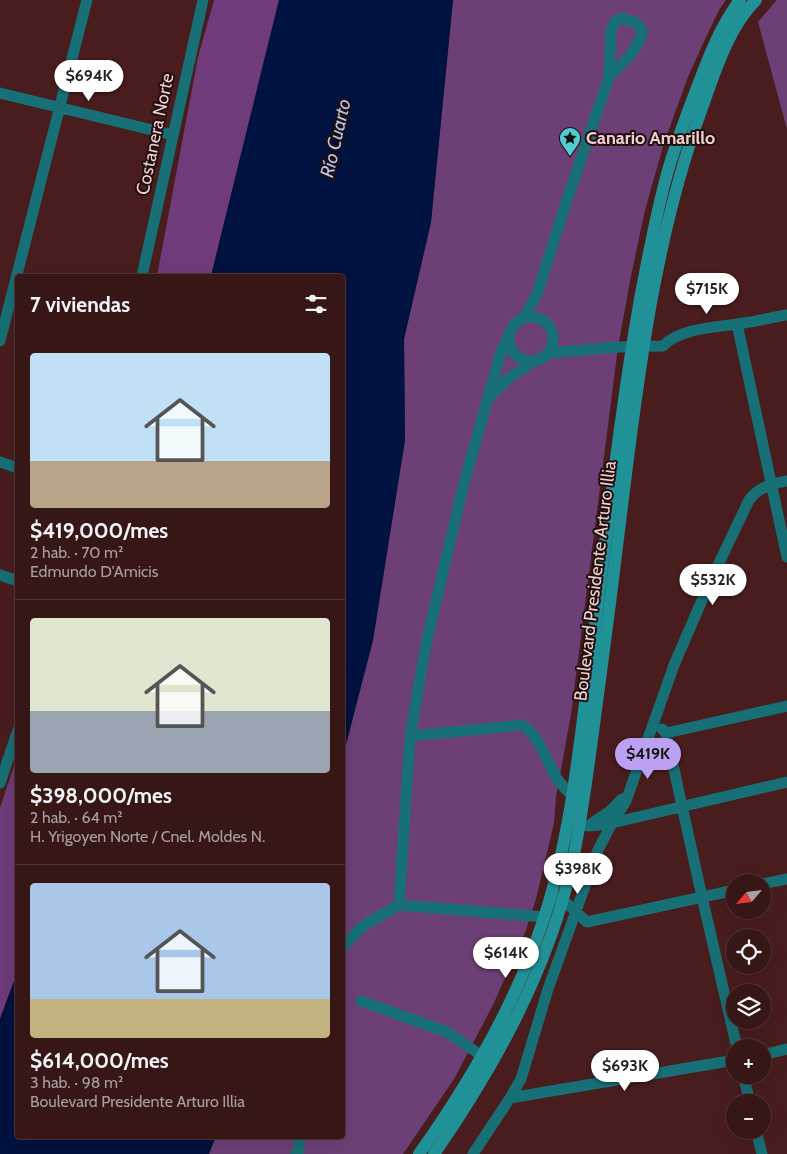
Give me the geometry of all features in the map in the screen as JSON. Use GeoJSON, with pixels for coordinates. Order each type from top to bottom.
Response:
{"type":"FeatureCollection","features":[{"type":"Feature","properties":{"kind":"main road","name":"Boulevard Presidente Arturo Illia"},"geometry":{"type":"LineString","coordinates":[[434,1154],[478,1088],[506,1039],[541,962],[578,800],[649,252],[667,174],[684,123],[710,53],[730,12],[740,0]]}},
{"type":"Feature","properties":{"kind":"main road","name":"Boulevard Presidente Arturo Illia"},"geometry":{"type":"LineString","coordinates":[[637,347],[681,169],[721,58],[740,19],[756,0]]}},
{"type":"Feature","properties":{"kind":"main road","name":"Boulevard Presidente Arturo Illia"},"geometry":{"type":"LineString","coordinates":[[419,1154],[443,1120],[496,1034],[512,1000],[545,917],[557,897],[584,825],[578,800]]}},
{"type":"Feature","properties":{"kind":"street"},"geometry":{"type":"LineString","coordinates":[[17,274],[87,0]]}},
{"type":"Feature","properties":{"kind":"street","name":"Costanera Norte"},"geometry":{"type":"LineString","coordinates":[[142,274],[202,0]]}},
{"type":"Feature","properties":{"kind":"street"},"geometry":{"type":"LineString","coordinates":[[529,318],[566,202],[610,77],[611,30],[615,22],[622,18],[636,23],[642,30],[641,39],[633,52],[610,77]]}},
{"type":"Feature","properties":{"kind":"street"},"geometry":{"type":"LineString","coordinates":[[0,93],[173,136]]}},
{"type":"Feature","properties":{"kind":"street"},"geometry":{"type":"LineString","coordinates":[[1,336],[15,281]]}},
{"type":"Feature","properties":{"kind":"street"},"geometry":{"type":"LineString","coordinates":[[548,353],[663,346],[670,339],[717,326],[787,315]]}},
{"type":"Feature","properties":{"kind":"street"},"geometry":{"type":"LineString","coordinates":[[399,905],[410,736],[426,644],[464,483],[501,352],[514,325],[529,318],[548,325],[551,332],[569,352]]}},
{"type":"Feature","properties":{"kind":"street"},"geometry":{"type":"LineString","coordinates":[[737,324],[787,557]]}},
{"type":"Feature","properties":{"kind":"street"},"geometry":{"type":"LineString","coordinates":[[488,398],[509,378],[548,353],[552,346],[551,332]]}},
{"type":"Feature","properties":{"kind":"street"},"geometry":{"type":"LineString","coordinates":[[509,336],[511,349],[515,355],[528,361],[534,361]]}},
{"type":"Feature","properties":{"kind":"street"},"geometry":{"type":"LineString","coordinates":[[0,462],[15,467]]}},
{"type":"Feature","properties":{"kind":"street"},"geometry":{"type":"LineString","coordinates":[[473,1154],[521,1079],[548,989],[598,850],[626,801],[674,665],[709,584],[749,500],[756,491],[771,484],[787,480]]}},
{"type":"Feature","properties":{"kind":"street"},"geometry":{"type":"LineString","coordinates":[[0,575],[15,580]]}},
{"type":"Feature","properties":{"kind":"street"},"geometry":{"type":"LineString","coordinates":[[666,733],[787,706]]}},
{"type":"Feature","properties":{"kind":"street"},"geometry":{"type":"LineString","coordinates":[[654,724],[666,733],[735,1039]]}},
{"type":"Feature","properties":{"kind":"street"},"geometry":{"type":"LineString","coordinates":[[410,736],[522,725],[528,728],[534,735],[565,789],[578,800]]}},
{"type":"Feature","properties":{"kind":"street"},"geometry":{"type":"LineString","coordinates":[[0,783],[15,739]]}},
{"type":"Feature","properties":{"kind":"street"},"geometry":{"type":"LineString","coordinates":[[584,825],[612,823],[682,805],[787,782]]}},
{"type":"Feature","properties":{"kind":"street"},"geometry":{"type":"LineString","coordinates":[[584,825],[610,811],[630,791]]}},
{"type":"Feature","properties":{"kind":"street"},"geometry":{"type":"LineString","coordinates":[[771,882],[787,879]]}},
{"type":"Feature","properties":{"kind":"street"},"geometry":{"type":"LineString","coordinates":[[557,897],[587,922],[726,892]]}},
{"type":"Feature","properties":{"kind":"street"},"geometry":{"type":"LineString","coordinates":[[345,944],[363,926],[399,905],[545,917]]}},
{"type":"Feature","properties":{"kind":"street"},"geometry":{"type":"LineString","coordinates":[[361,1001],[446,1032],[482,1056]]}},
{"type":"Feature","properties":{"kind":"street"},"geometry":{"type":"LineString","coordinates":[[771,1053],[787,1049]]}},
{"type":"Feature","properties":{"kind":"street"},"geometry":{"type":"LineString","coordinates":[[510,1098],[726,1062]]}},
{"type":"Feature","properties":{"kind":"street"},"geometry":{"type":"LineString","coordinates":[[297,1154],[300,1139]]}},
{"type":"Feature","properties":{"kind":"street"},"geometry":{"type":"LineString","coordinates":[[758,1139],[762,1154]]}},
{"type":"Feature","properties":{"kind":"shaded area"},"geometry":{"type":"Polygon","coordinates":[[[214,0],[279,0],[211,274],[157,274],[198,57],[214,0]]]}},
{"type":"Feature","properties":{"kind":"shaded area"},"geometry":{"type":"Polygon","coordinates":[[[453,0],[726,0],[719,10],[688,77],[664,143],[645,210],[618,347],[571,714],[556,797],[554,823],[536,899],[526,930],[493,1005],[454,1079],[403,1154],[209,1154],[215,1139],[345,1139],[345,748],[373,640],[405,440],[404,339],[431,222],[453,0]]]}},
{"type":"Feature","properties":{"kind":"shaded area"},"geometry":{"type":"Polygon","coordinates":[[[777,0],[787,0],[787,129],[758,22],[777,0]]]}},
{"type":"Feature","properties":{"kind":"shaded area"},"geometry":{"type":"Polygon","coordinates":[[[15,763],[15,978],[0,1019],[0,808],[15,763]]]}},
{"type":"Feature","properties":{"kind":"water","name":"Río Cuarto"},"geometry":{"type":"Polygon","coordinates":[[[279,0],[453,0],[431,222],[404,339],[405,440],[373,640],[345,748],[345,274],[211,274],[279,0]]]}},
{"type":"Feature","properties":{"kind":"water"},"geometry":{"type":"Polygon","coordinates":[[[15,978],[15,1139],[215,1139],[209,1154],[0,1154],[0,1019],[15,978]]]}},
{"type":"Feature","properties":{"kind":"place","name":"Canario Amarillo"},"geometry":{"type":"Point","coordinates":[570,157]}}]}
